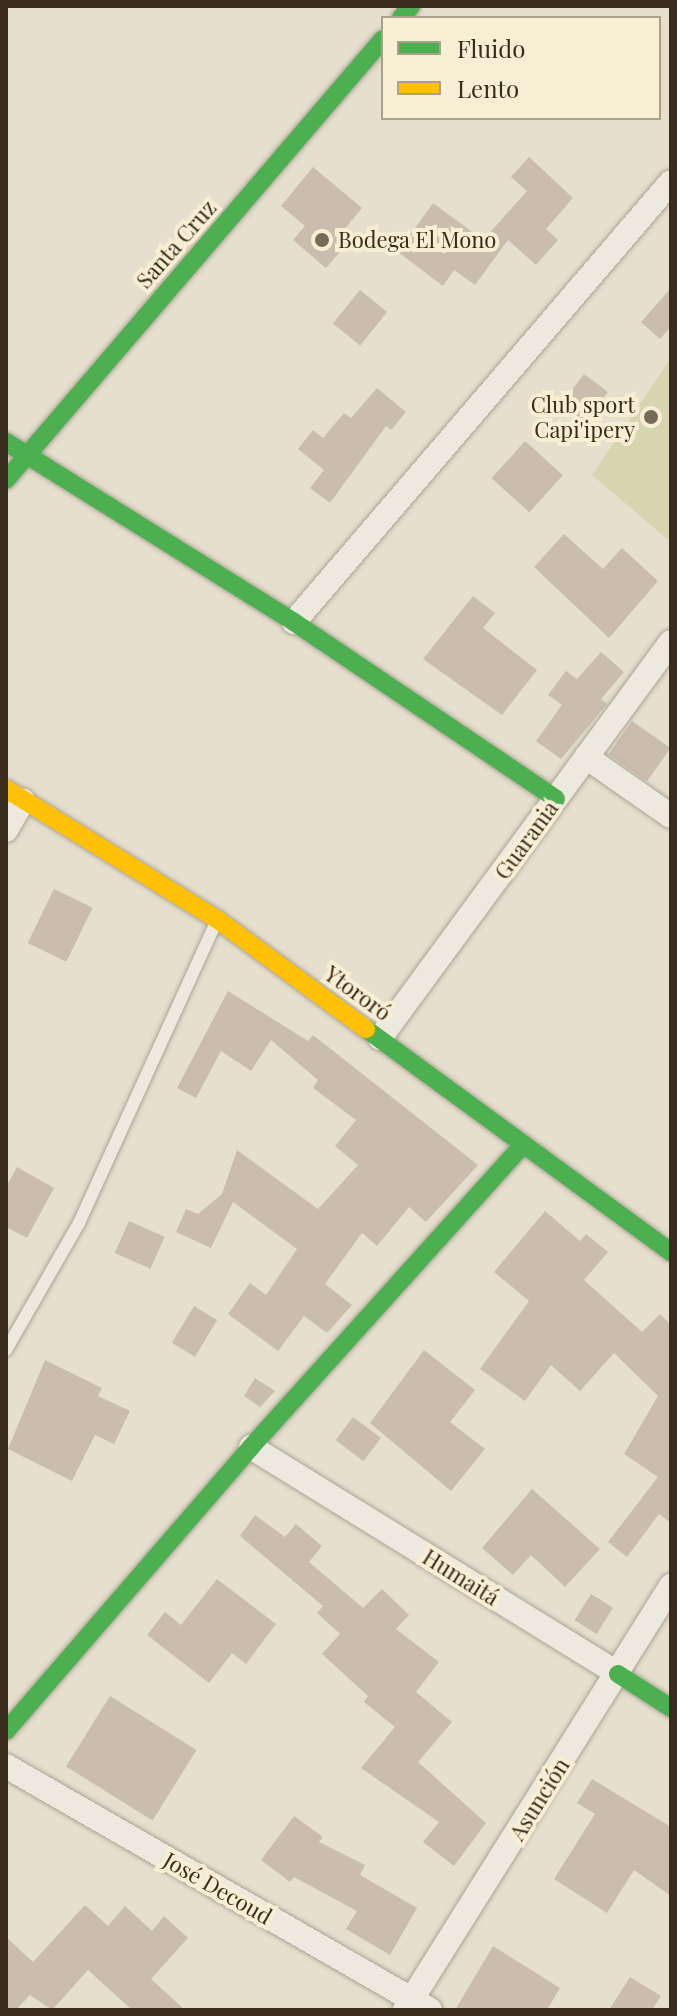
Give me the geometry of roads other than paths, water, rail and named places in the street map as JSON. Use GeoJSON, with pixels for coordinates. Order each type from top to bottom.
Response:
{"type":"FeatureCollection","features":[{"type":"Feature","properties":{"kind":"street","name":"Santa Cruz"},"geometry":{"type":"LineString","coordinates":[[6,480],[381,41]]}},
{"type":"Feature","properties":{"kind":"street"},"geometry":{"type":"LineString","coordinates":[[294,622],[671,182]]}},
{"type":"Feature","properties":{"kind":"street"},"geometry":{"type":"LineString","coordinates":[[6,442],[294,622],[556,799]]}},
{"type":"Feature","properties":{"kind":"street","name":"Guarania"},"geometry":{"type":"LineString","coordinates":[[380,1038],[671,642]]}},
{"type":"Feature","properties":{"kind":"street"},"geometry":{"type":"LineString","coordinates":[[586,757],[671,816]]}},
{"type":"Feature","properties":{"kind":"street"},"geometry":{"type":"LineString","coordinates":[[6,830],[14,795]]}},
{"type":"Feature","properties":{"kind":"street","name":"Ytororó"},"geometry":{"type":"LineString","coordinates":[[14,795],[218,920],[522,1146],[667,1241]]}},
{"type":"Feature","properties":{"kind":"street"},"geometry":{"type":"LineString","coordinates":[[6,1731],[251,1447],[522,1146]]}},
{"type":"Feature","properties":{"kind":"street","name":"Humaitá"},"geometry":{"type":"LineString","coordinates":[[251,1447],[671,1708]]}},
{"type":"Feature","properties":{"kind":"street","name":"Asunción"},"geometry":{"type":"LineString","coordinates":[[416,2007],[671,1586]]}},
{"type":"Feature","properties":{"kind":"street","name":"José Decoud"},"geometry":{"type":"LineString","coordinates":[[6,1766],[416,2007]]}},
{"type":"Feature","properties":{"kind":"lane"},"geometry":{"type":"LineString","coordinates":[[6,1350],[79,1223],[218,920]]}},
{"type":"Feature","properties":{"kind":"place","name":"Bodega El Mono"},"geometry":{"type":"Point","coordinates":[322,240]}},
{"type":"Feature","properties":{"kind":"place","name":"Club sport Capi'ipery"},"geometry":{"type":"Point","coordinates":[651,417]}}]}
